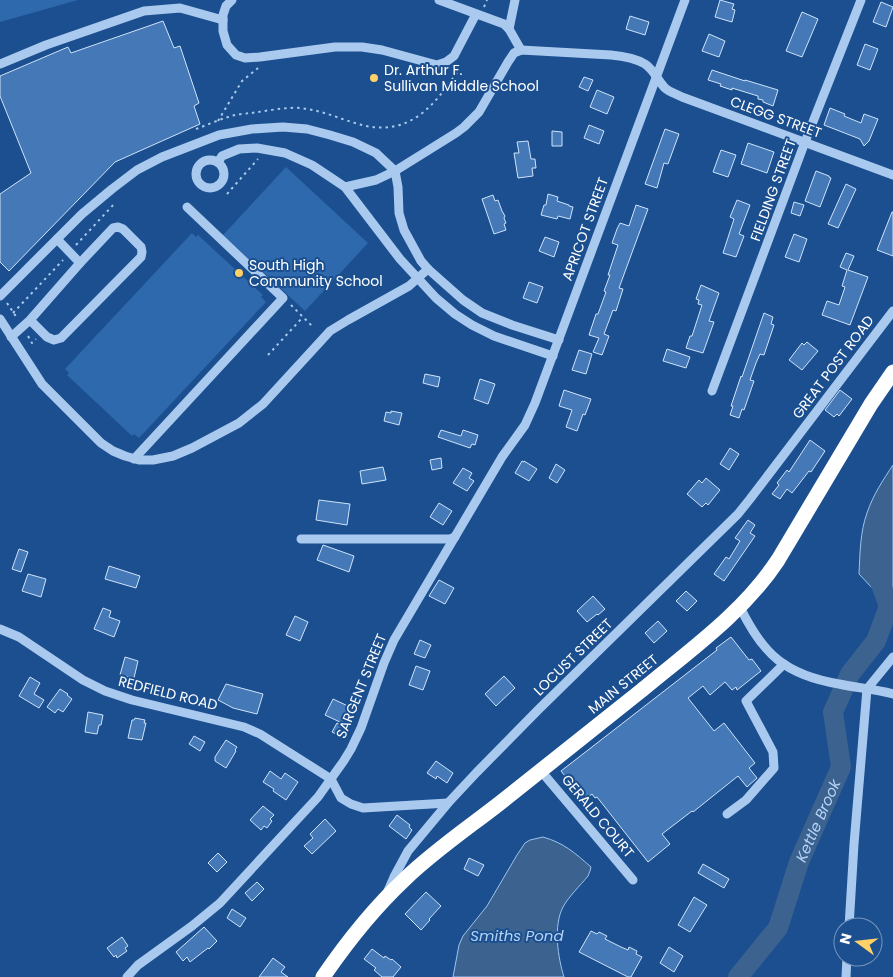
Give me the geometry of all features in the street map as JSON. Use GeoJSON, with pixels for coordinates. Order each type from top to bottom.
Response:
{"type":"FeatureCollection","features":[{"type":"Feature","properties":{"kind":"highway","name":"MAIN STREET"},"geometry":{"type":"LineString","coordinates":[[322,977],[382,902],[427,859],[541,771],[708,636],[758,588],[775,565],[871,404],[893,372]]}},
{"type":"Feature","properties":{"kind":"street"},"geometry":{"type":"LineString","coordinates":[[232,0],[226,6],[223,15],[223,30],[227,45],[236,55],[244,58],[335,47],[362,47],[382,50],[437,65],[446,62],[454,56],[476,14]]}},
{"type":"Feature","properties":{"kind":"street"},"geometry":{"type":"LineString","coordinates":[[345,186],[376,180],[395,172],[464,127],[479,112],[514,53],[521,50],[504,24],[439,0]]}},
{"type":"Feature","properties":{"kind":"street"},"geometry":{"type":"LineString","coordinates":[[509,29],[515,0]]}},
{"type":"Feature","properties":{"kind":"street","name":"APRICOT STREET"},"geometry":{"type":"LineString","coordinates":[[500,461],[528,418],[539,394],[685,0]]}},
{"type":"Feature","properties":{"kind":"street","name":"FIELDING STREET"},"geometry":{"type":"LineString","coordinates":[[712,391],[805,142],[861,0]]}},
{"type":"Feature","properties":{"kind":"street"},"geometry":{"type":"LineString","coordinates":[[0,64],[46,45],[144,11],[180,8],[223,20]]}},
{"type":"Feature","properties":{"kind":"street","name":"CLEGG STREET"},"geometry":{"type":"LineString","coordinates":[[521,50],[620,56],[635,60],[645,64],[666,89],[682,97],[893,175]]}},
{"type":"Feature","properties":{"kind":"street"},"geometry":{"type":"LineString","coordinates":[[3,300],[82,214],[137,170],[162,157],[219,135],[252,129],[283,127],[307,129],[330,135],[353,142],[376,153],[395,172],[398,187],[399,213],[404,230],[421,261],[428,269],[463,300],[482,313],[559,340]]}},
{"type":"Feature","properties":{"kind":"street"},"geometry":{"type":"LineString","coordinates":[[218,162],[222,156],[239,149],[256,148],[285,153],[312,165],[345,186],[400,259],[444,305],[472,325],[494,336],[553,356]]}},
{"type":"Feature","properties":{"kind":"street"},"geometry":{"type":"LineString","coordinates":[[134,459],[283,298],[187,207]]}},
{"type":"Feature","properties":{"kind":"street"},"geometry":{"type":"LineString","coordinates":[[12,336],[30,320],[113,228],[123,229],[141,247],[141,258],[62,338],[54,340],[47,337],[30,320]]}},
{"type":"Feature","properties":{"kind":"street"},"geometry":{"type":"LineString","coordinates":[[57,239],[80,263]]}},
{"type":"Feature","properties":{"kind":"street"},"geometry":{"type":"LineString","coordinates":[[0,319],[42,384],[101,443],[112,451],[134,459],[153,460],[173,456],[192,448],[239,423],[263,404],[330,332],[348,320],[397,294],[418,279],[428,269]]}},
{"type":"Feature","properties":{"kind":"street","name":"GREAT POST ROAD"},"geometry":{"type":"LineString","coordinates":[[796,440],[893,312]]}},
{"type":"Feature","properties":{"kind":"street","name":"LOCUST STREET"},"geometry":{"type":"LineString","coordinates":[[382,902],[408,852],[448,803],[538,710],[722,531],[796,440]]}},
{"type":"Feature","properties":{"kind":"street","name":"SARGENT STREET"},"geometry":{"type":"LineString","coordinates":[[127,977],[138,965],[220,903],[304,813],[331,780],[361,728],[394,640],[500,461]]}},
{"type":"Feature","properties":{"kind":"street"},"geometry":{"type":"LineString","coordinates":[[302,539],[450,539],[455,537]]}},
{"type":"Feature","properties":{"kind":"street"},"geometry":{"type":"LineString","coordinates":[[740,607],[759,641],[766,649],[797,673],[816,679],[893,694]]}},
{"type":"Feature","properties":{"kind":"street","name":"REDFIELD ROAD"},"geometry":{"type":"LineString","coordinates":[[0,629],[19,638],[83,680],[105,691],[132,700],[244,727],[260,734],[331,780]]}},
{"type":"Feature","properties":{"kind":"street"},"geometry":{"type":"LineString","coordinates":[[850,917],[867,688],[893,657]]}},
{"type":"Feature","properties":{"kind":"street"},"geometry":{"type":"LineString","coordinates":[[726,814],[746,800],[774,768],[773,752],[746,701],[784,664]]}},
{"type":"Feature","properties":{"kind":"street","name":"GERALD COURT"},"geometry":{"type":"LineString","coordinates":[[541,771],[634,880]]}},
{"type":"Feature","properties":{"kind":"street"},"geometry":{"type":"LineString","coordinates":[[331,780],[341,798],[348,803],[360,807],[448,803]]}},
{"type":"Feature","properties":{"kind":"path"},"geometry":{"type":"LineString","coordinates":[[484,6],[487,0]]}},
{"type":"Feature","properties":{"kind":"path"},"geometry":{"type":"LineString","coordinates":[[218,121],[242,81],[264,64]]}},
{"type":"Feature","properties":{"kind":"path"},"geometry":{"type":"LineString","coordinates":[[196,129],[230,116],[300,108],[366,126],[386,128],[414,119],[431,106],[458,71]]}},
{"type":"Feature","properties":{"kind":"path"},"geometry":{"type":"LineString","coordinates":[[227,194],[262,155]]}},
{"type":"Feature","properties":{"kind":"path"},"geometry":{"type":"LineString","coordinates":[[75,246],[114,203]]}},
{"type":"Feature","properties":{"kind":"path"},"geometry":{"type":"LineString","coordinates":[[13,313],[65,258]]}},
{"type":"Feature","properties":{"kind":"path"},"geometry":{"type":"LineString","coordinates":[[3,300],[19,321]]}},
{"type":"Feature","properties":{"kind":"path"},"geometry":{"type":"LineString","coordinates":[[290,304],[312,326]]}},
{"type":"Feature","properties":{"kind":"path"},"geometry":{"type":"LineString","coordinates":[[268,355],[304,317]]}},
{"type":"Feature","properties":{"kind":"path"},"geometry":{"type":"LineString","coordinates":[[26,334],[32,343],[38,337]]}},
{"type":"Feature","properties":{"kind":"shaded area"},"geometry":{"type":"Polygon","coordinates":[[[0,0],[78,0],[0,22],[0,0]]]}},
{"type":"Feature","properties":{"kind":"shaded area"},"geometry":{"type":"Polygon","coordinates":[[[286,167],[368,243],[305,311],[223,235],[286,167]]]}},
{"type":"Feature","properties":{"kind":"shaded area"},"geometry":{"type":"Polygon","coordinates":[[[192,233],[196,237],[198,235],[263,295],[261,297],[266,302],[139,438],[134,434],[132,436],[67,375],[69,373],[65,369],[192,233]]]}},
{"type":"Feature","properties":{"kind":"water"},"geometry":{"type":"Polygon","coordinates":[[[893,465],[893,601],[889,606],[859,574],[863,528],[869,506],[893,465]]]}},
{"type":"Feature","properties":{"kind":"water","name":"Smiths Pond"},"geometry":{"type":"Polygon","coordinates":[[[543,837],[563,845],[591,867],[588,876],[563,907],[558,923],[557,942],[564,977],[453,977],[459,945],[463,936],[487,906],[525,843],[543,837]]]}},
{"type":"Feature","properties":{"kind":"building"},"geometry":{"type":"Polygon","coordinates":[[[720,0],[734,4],[732,9],[735,10],[732,22],[715,17],[720,0]]]}},
{"type":"Feature","properties":{"kind":"building"},"geometry":{"type":"Polygon","coordinates":[[[881,2],[893,7],[886,27],[873,22],[881,2]]]}},
{"type":"Feature","properties":{"kind":"building"},"geometry":{"type":"Polygon","coordinates":[[[802,12],[818,19],[802,57],[786,51],[802,12]]]}},
{"type":"Feature","properties":{"kind":"building"},"geometry":{"type":"Polygon","coordinates":[[[630,16],[649,22],[645,35],[626,29],[630,16]]]}},
{"type":"Feature","properties":{"kind":"building"},"geometry":{"type":"Polygon","coordinates":[[[163,21],[174,48],[180,46],[199,103],[194,106],[200,124],[115,162],[9,271],[0,262],[0,194],[31,173],[0,96],[0,76],[68,47],[71,53],[163,21]]]}},
{"type":"Feature","properties":{"kind":"building"},"geometry":{"type":"Polygon","coordinates":[[[709,34],[725,41],[719,57],[702,51],[709,34]]]}},
{"type":"Feature","properties":{"kind":"building"},"geometry":{"type":"Polygon","coordinates":[[[865,44],[878,49],[870,70],[857,65],[865,44]]]}},
{"type":"Feature","properties":{"kind":"building"},"geometry":{"type":"Polygon","coordinates":[[[712,70],[778,90],[773,106],[758,99],[758,96],[732,88],[732,90],[708,80],[712,70]]]}},
{"type":"Feature","properties":{"kind":"building"},"geometry":{"type":"Polygon","coordinates":[[[584,77],[593,80],[588,91],[579,87],[584,77]]]}},
{"type":"Feature","properties":{"kind":"building"},"geometry":{"type":"Polygon","coordinates":[[[597,90],[614,97],[607,114],[590,107],[597,90]]]}},
{"type":"Feature","properties":{"kind":"building"},"geometry":{"type":"Polygon","coordinates":[[[830,108],[861,123],[864,114],[878,119],[869,141],[864,146],[860,139],[824,125],[830,108]]]}},
{"type":"Feature","properties":{"kind":"building"},"geometry":{"type":"Polygon","coordinates":[[[589,125],[604,131],[599,144],[584,138],[589,125]]]}},
{"type":"Feature","properties":{"kind":"building"},"geometry":{"type":"Polygon","coordinates":[[[665,129],[679,134],[668,164],[664,163],[657,188],[645,184],[665,129]]]}},
{"type":"Feature","properties":{"kind":"building"},"geometry":{"type":"Polygon","coordinates":[[[552,131],[562,132],[562,146],[552,146],[552,131]]]}},
{"type":"Feature","properties":{"kind":"building"},"geometry":{"type":"Polygon","coordinates":[[[528,141],[531,159],[535,159],[536,168],[532,168],[533,176],[518,178],[514,153],[519,153],[517,142],[528,141]]]}},
{"type":"Feature","properties":{"kind":"building"},"geometry":{"type":"Polygon","coordinates":[[[748,143],[774,152],[767,173],[741,164],[748,143]]]}},
{"type":"Feature","properties":{"kind":"building"},"geometry":{"type":"Polygon","coordinates":[[[721,150],[736,155],[728,177],[713,172],[721,150]]]}},
{"type":"Feature","properties":{"kind":"building"},"geometry":{"type":"Polygon","coordinates":[[[816,171],[831,178],[820,207],[805,201],[816,171]]]}},
{"type":"Feature","properties":{"kind":"building"},"geometry":{"type":"Polygon","coordinates":[[[846,184],[856,189],[838,228],[828,224],[846,184]]]}},
{"type":"Feature","properties":{"kind":"building"},"geometry":{"type":"Polygon","coordinates":[[[548,194],[558,197],[557,201],[573,207],[570,219],[558,216],[557,219],[541,215],[544,205],[546,205],[548,194]]]}},
{"type":"Feature","properties":{"kind":"building"},"geometry":{"type":"Polygon","coordinates":[[[493,195],[495,201],[498,200],[506,223],[504,224],[506,230],[494,234],[482,199],[493,195]]]}},
{"type":"Feature","properties":{"kind":"building"},"geometry":{"type":"Polygon","coordinates":[[[737,200],[750,205],[739,234],[744,236],[736,257],[723,253],[734,219],[730,217],[737,200]]]}},
{"type":"Feature","properties":{"kind":"building"},"geometry":{"type":"Polygon","coordinates":[[[794,202],[804,205],[800,216],[791,213],[794,202]]]}},
{"type":"Feature","properties":{"kind":"building"},"geometry":{"type":"Polygon","coordinates":[[[636,205],[648,209],[619,288],[623,289],[616,311],[613,310],[604,334],[609,336],[602,355],[593,352],[599,338],[589,335],[606,292],[604,291],[610,275],[608,275],[618,245],[612,243],[617,229],[620,223],[629,226],[636,205]]]}},
{"type":"Feature","properties":{"kind":"building"},"geometry":{"type":"Polygon","coordinates":[[[893,212],[893,256],[877,250],[893,212]]]}},
{"type":"Feature","properties":{"kind":"building"},"geometry":{"type":"Polygon","coordinates":[[[794,234],[807,239],[799,262],[785,257],[794,234]]]}},
{"type":"Feature","properties":{"kind":"building"},"geometry":{"type":"Polygon","coordinates":[[[545,237],[559,242],[554,257],[539,251],[545,237]]]}},
{"type":"Feature","properties":{"kind":"building"},"geometry":{"type":"Polygon","coordinates":[[[846,253],[854,256],[848,270],[868,277],[850,325],[822,315],[827,301],[839,305],[845,287],[842,286],[847,270],[840,267],[846,253]]]}},
{"type":"Feature","properties":{"kind":"building"},"geometry":{"type":"Polygon","coordinates":[[[529,282],[543,287],[537,303],[523,298],[529,282]]]}},
{"type":"Feature","properties":{"kind":"building"},"geometry":{"type":"Polygon","coordinates":[[[701,285],[719,293],[709,321],[714,322],[703,353],[686,348],[702,305],[698,304],[699,300],[696,299],[701,285]]]}},
{"type":"Feature","properties":{"kind":"building"},"geometry":{"type":"Polygon","coordinates":[[[764,313],[773,317],[771,324],[774,325],[764,355],[760,354],[756,363],[750,380],[754,381],[744,410],[742,409],[739,418],[730,415],[733,406],[731,406],[764,313]]]}},
{"type":"Feature","properties":{"kind":"building"},"geometry":{"type":"Polygon","coordinates":[[[807,342],[818,351],[802,370],[789,360],[802,343],[804,345],[807,342]]]}},
{"type":"Feature","properties":{"kind":"building"},"geometry":{"type":"Polygon","coordinates":[[[667,349],[690,357],[686,368],[663,361],[667,349]]]}},
{"type":"Feature","properties":{"kind":"building"},"geometry":{"type":"Polygon","coordinates":[[[579,350],[592,354],[586,374],[572,370],[579,350]]]}},
{"type":"Feature","properties":{"kind":"building"},"geometry":{"type":"Polygon","coordinates":[[[425,374],[440,377],[438,387],[423,383],[425,374]]]}},
{"type":"Feature","properties":{"kind":"building"},"geometry":{"type":"Polygon","coordinates":[[[480,379],[495,384],[488,404],[474,399],[480,379]]]}},
{"type":"Feature","properties":{"kind":"building"},"geometry":{"type":"Polygon","coordinates":[[[564,390],[591,399],[577,431],[566,427],[572,410],[559,406],[564,390]]]}},
{"type":"Feature","properties":{"kind":"building"},"geometry":{"type":"Polygon","coordinates":[[[840,390],[852,399],[839,416],[837,414],[834,417],[825,410],[840,390]]]}},
{"type":"Feature","properties":{"kind":"building"},"geometry":{"type":"Polygon","coordinates":[[[391,411],[402,413],[399,425],[384,421],[386,412],[391,413],[391,411]]]}},
{"type":"Feature","properties":{"kind":"building"},"geometry":{"type":"Polygon","coordinates":[[[441,430],[461,436],[463,430],[478,435],[475,445],[472,444],[470,448],[438,437],[441,430]]]}},
{"type":"Feature","properties":{"kind":"building"},"geometry":{"type":"Polygon","coordinates":[[[810,440],[825,451],[811,472],[809,471],[792,493],[787,489],[780,499],[772,494],[779,485],[777,483],[787,470],[789,472],[810,440]]]}},
{"type":"Feature","properties":{"kind":"building"},"geometry":{"type":"Polygon","coordinates":[[[730,448],[739,454],[729,470],[720,464],[730,448]]]}},
{"type":"Feature","properties":{"kind":"building"},"geometry":{"type":"Polygon","coordinates":[[[441,458],[442,468],[432,470],[430,460],[441,458]]]}},
{"type":"Feature","properties":{"kind":"building"},"geometry":{"type":"Polygon","coordinates":[[[522,461],[537,469],[529,481],[515,473],[522,461]]]}},
{"type":"Feature","properties":{"kind":"building"},"geometry":{"type":"Polygon","coordinates":[[[556,464],[565,470],[557,483],[549,478],[556,464]]]}},
{"type":"Feature","properties":{"kind":"building"},"geometry":{"type":"Polygon","coordinates":[[[383,467],[386,480],[362,484],[360,471],[383,467]]]}},
{"type":"Feature","properties":{"kind":"building"},"geometry":{"type":"Polygon","coordinates":[[[463,468],[472,473],[469,478],[474,481],[467,491],[453,483],[463,468]]]}},
{"type":"Feature","properties":{"kind":"building"},"geometry":{"type":"Polygon","coordinates":[[[706,478],[720,490],[708,505],[706,503],[702,507],[687,494],[699,480],[702,483],[706,478]]]}},
{"type":"Feature","properties":{"kind":"building"},"geometry":{"type":"Polygon","coordinates":[[[319,500],[350,504],[347,525],[316,520],[319,500]]]}},
{"type":"Feature","properties":{"kind":"building"},"geometry":{"type":"Polygon","coordinates":[[[439,503],[452,511],[443,525],[430,517],[439,503]]]}},
{"type":"Feature","properties":{"kind":"building"},"geometry":{"type":"Polygon","coordinates":[[[748,520],[755,525],[750,533],[755,536],[724,581],[714,574],[726,557],[729,559],[740,541],[735,538],[748,520]]]}},
{"type":"Feature","properties":{"kind":"building"},"geometry":{"type":"Polygon","coordinates":[[[323,545],[354,556],[349,572],[317,560],[323,545]]]}},
{"type":"Feature","properties":{"kind":"building"},"geometry":{"type":"Polygon","coordinates":[[[19,549],[28,552],[21,572],[12,569],[19,549]]]}},
{"type":"Feature","properties":{"kind":"building"},"geometry":{"type":"Polygon","coordinates":[[[109,566],[140,576],[136,588],[105,579],[109,566]]]}},
{"type":"Feature","properties":{"kind":"building"},"geometry":{"type":"Polygon","coordinates":[[[28,574],[46,579],[41,597],[22,591],[28,574]]]}},
{"type":"Feature","properties":{"kind":"building"},"geometry":{"type":"Polygon","coordinates":[[[439,580],[454,588],[445,604],[429,596],[439,580]]]}},
{"type":"Feature","properties":{"kind":"building"},"geometry":{"type":"Polygon","coordinates":[[[686,591],[697,601],[687,611],[676,601],[686,591]]]}},
{"type":"Feature","properties":{"kind":"building"},"geometry":{"type":"Polygon","coordinates":[[[593,596],[605,609],[587,622],[577,611],[593,596]]]}},
{"type":"Feature","properties":{"kind":"building"},"geometry":{"type":"Polygon","coordinates":[[[103,608],[111,611],[109,617],[120,621],[114,637],[94,629],[103,608]]]}},
{"type":"Feature","properties":{"kind":"building"},"geometry":{"type":"Polygon","coordinates":[[[295,616],[308,622],[300,641],[286,635],[295,616]]]}},
{"type":"Feature","properties":{"kind":"building"},"geometry":{"type":"Polygon","coordinates":[[[658,621],[667,631],[654,643],[645,633],[658,621]]]}},
{"type":"Feature","properties":{"kind":"building"},"geometry":{"type":"Polygon","coordinates":[[[731,637],[749,660],[752,659],[761,671],[737,690],[736,687],[732,690],[725,682],[710,695],[703,686],[688,698],[714,731],[724,723],[755,763],[749,768],[757,778],[747,787],[738,776],[662,834],[670,844],[648,862],[597,797],[595,798],[592,794],[584,800],[561,771],[717,650],[716,648],[731,637]]]}},
{"type":"Feature","properties":{"kind":"building"},"geometry":{"type":"Polygon","coordinates":[[[420,640],[431,645],[425,658],[414,654],[420,640]]]}},
{"type":"Feature","properties":{"kind":"building"},"geometry":{"type":"Polygon","coordinates":[[[125,657],[138,661],[134,678],[120,675],[125,657]]]}},
{"type":"Feature","properties":{"kind":"building"},"geometry":{"type":"Polygon","coordinates":[[[416,666],[430,671],[423,690],[409,685],[416,666]]]}},
{"type":"Feature","properties":{"kind":"building"},"geometry":{"type":"Polygon","coordinates":[[[504,676],[515,688],[496,706],[485,694],[504,676]]]}},
{"type":"Feature","properties":{"kind":"building"},"geometry":{"type":"Polygon","coordinates":[[[30,677],[40,683],[34,694],[44,700],[39,708],[19,696],[30,677]]]}},
{"type":"Feature","properties":{"kind":"building"},"geometry":{"type":"Polygon","coordinates":[[[226,684],[263,694],[257,714],[233,708],[218,700],[226,684]]]}},
{"type":"Feature","properties":{"kind":"building"},"geometry":{"type":"Polygon","coordinates":[[[60,689],[72,699],[63,712],[58,709],[55,713],[47,707],[60,689]]]}},
{"type":"Feature","properties":{"kind":"building"},"geometry":{"type":"Polygon","coordinates":[[[333,699],[350,707],[342,723],[325,715],[333,699]]]}},
{"type":"Feature","properties":{"kind":"building"},"geometry":{"type":"Polygon","coordinates":[[[88,712],[103,715],[97,734],[85,732],[88,712]]]}},
{"type":"Feature","properties":{"kind":"building"},"geometry":{"type":"Polygon","coordinates":[[[135,718],[145,720],[144,723],[146,723],[142,740],[128,738],[132,720],[135,718]]]}},
{"type":"Feature","properties":{"kind":"building"},"geometry":{"type":"Polygon","coordinates":[[[337,723],[347,728],[342,737],[332,732],[337,723]]]}},
{"type":"Feature","properties":{"kind":"building"},"geometry":{"type":"Polygon","coordinates":[[[194,736],[205,742],[200,751],[189,744],[194,736]]]}},
{"type":"Feature","properties":{"kind":"building"},"geometry":{"type":"Polygon","coordinates":[[[226,740],[237,747],[226,768],[215,761],[215,757],[226,740]]]}},
{"type":"Feature","properties":{"kind":"building"},"geometry":{"type":"Polygon","coordinates":[[[436,761],[453,773],[447,783],[437,776],[436,779],[427,773],[436,761]]]}},
{"type":"Feature","properties":{"kind":"building"},"geometry":{"type":"Polygon","coordinates":[[[270,771],[281,779],[285,773],[298,782],[286,800],[263,782],[270,771]]]}},
{"type":"Feature","properties":{"kind":"building"},"geometry":{"type":"Polygon","coordinates":[[[263,806],[274,815],[270,819],[272,821],[267,828],[264,826],[261,830],[250,820],[263,806]]]}},
{"type":"Feature","properties":{"kind":"building"},"geometry":{"type":"Polygon","coordinates":[[[397,815],[410,825],[409,827],[412,830],[406,839],[389,826],[397,815]]]}},
{"type":"Feature","properties":{"kind":"building"},"geometry":{"type":"Polygon","coordinates":[[[325,819],[336,831],[312,854],[304,846],[313,838],[310,834],[325,819]]]}},
{"type":"Feature","properties":{"kind":"building"},"geometry":{"type":"Polygon","coordinates":[[[218,853],[227,862],[217,872],[208,863],[218,853]]]}},
{"type":"Feature","properties":{"kind":"building"},"geometry":{"type":"Polygon","coordinates":[[[469,858],[484,865],[478,876],[464,869],[469,858]]]}},
{"type":"Feature","properties":{"kind":"building"},"geometry":{"type":"Polygon","coordinates":[[[703,864],[729,879],[724,888],[698,873],[703,864]]]}},
{"type":"Feature","properties":{"kind":"building"},"geometry":{"type":"Polygon","coordinates":[[[257,882],[264,889],[252,901],[245,893],[257,882]]]}},
{"type":"Feature","properties":{"kind":"building"},"geometry":{"type":"Polygon","coordinates":[[[426,892],[441,906],[421,930],[405,914],[426,892]]]}},
{"type":"Feature","properties":{"kind":"building"},"geometry":{"type":"Polygon","coordinates":[[[694,897],[707,905],[690,932],[678,925],[694,897]]]}},
{"type":"Feature","properties":{"kind":"building"},"geometry":{"type":"Polygon","coordinates":[[[232,909],[246,918],[240,927],[227,918],[232,909]]]}},
{"type":"Feature","properties":{"kind":"building"},"geometry":{"type":"Polygon","coordinates":[[[204,927],[217,941],[190,962],[187,957],[183,961],[176,952],[204,927]]]}},
{"type":"Feature","properties":{"kind":"building"},"geometry":{"type":"Polygon","coordinates":[[[591,931],[607,936],[605,939],[621,947],[628,950],[629,947],[637,951],[636,954],[642,957],[631,977],[579,952],[591,931]]]}},
{"type":"Feature","properties":{"kind":"building"},"geometry":{"type":"Polygon","coordinates":[[[122,937],[128,946],[125,948],[127,951],[117,958],[107,948],[122,937]]]}},
{"type":"Feature","properties":{"kind":"building"},"geometry":{"type":"Polygon","coordinates":[[[669,947],[683,956],[674,972],[660,963],[669,947]]]}},
{"type":"Feature","properties":{"kind":"building"},"geometry":{"type":"Polygon","coordinates":[[[372,949],[384,958],[385,956],[392,959],[401,967],[393,977],[382,977],[374,970],[376,968],[364,959],[372,949]]]}},
{"type":"Feature","properties":{"kind":"building"},"geometry":{"type":"Polygon","coordinates":[[[273,958],[285,967],[281,972],[288,977],[259,977],[273,958]]]}},
{"type":"Feature","properties":{"kind":"waterway","name":"Kettle Brook"},"geometry":{"type":"LineString","coordinates":[[738,977],[778,928],[799,862],[841,767],[833,712],[850,674],[876,641],[889,606],[879,580]]}},
{"type":"Feature","properties":{"kind":"place","name":"Dr. Arthur F. Sullivan Middle School"},"geometry":{"type":"Point","coordinates":[374,78]}},
{"type":"Feature","properties":{"kind":"place","name":"South High Community School"},"geometry":{"type":"Point","coordinates":[239,273]}}]}
